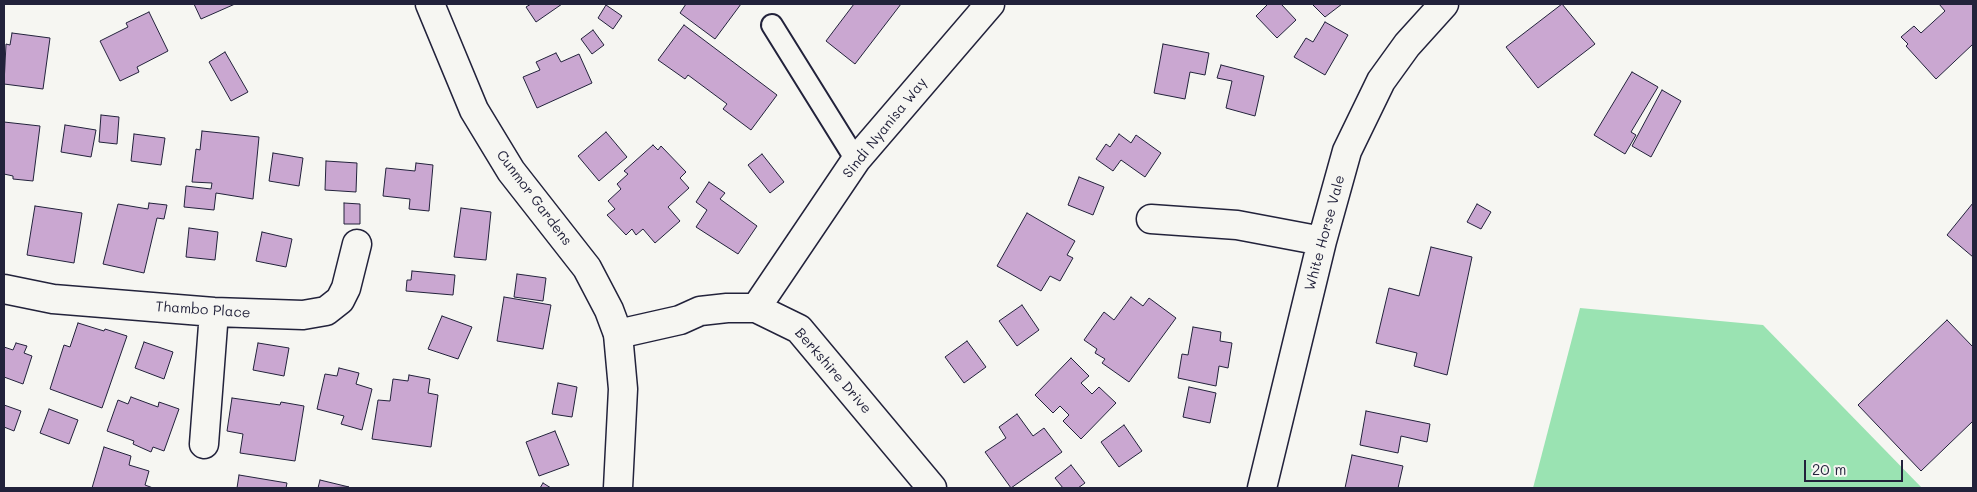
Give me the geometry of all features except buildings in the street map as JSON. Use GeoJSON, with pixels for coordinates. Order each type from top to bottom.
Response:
{"type":"FeatureCollection","features":[{"type":"Feature","properties":{"kind":"street","name":"Cunmor Gardens"},"geometry":{"type":"LineString","coordinates":[[430,4],[474,110],[511,171],[587,268],[609,310],[618,334],[623,389],[618,488]]}},
{"type":"Feature","properties":{"kind":"street","name":"Sindi Nyanisa Way"},"geometry":{"type":"LineString","coordinates":[[756,308],[856,160],[990,4]]}},
{"type":"Feature","properties":{"kind":"street","name":"White Horse Vale"},"geometry":{"type":"LineString","coordinates":[[1262,488],[1322,241],[1347,151],[1381,82],[1407,45],[1444,4]]}},
{"type":"Feature","properties":{"kind":"street"},"geometry":{"type":"LineString","coordinates":[[1151,220],[1237,224],[1322,241]]}},
{"type":"Feature","properties":{"kind":"street","name":"Thambo Place"},"geometry":{"type":"LineString","coordinates":[[4,289],[53,298],[214,312],[303,316],[326,312],[340,300],[346,288],[357,244]]}},
{"type":"Feature","properties":{"kind":"street","name":"Berkshire Drive"},"geometry":{"type":"LineString","coordinates":[[618,334],[680,320],[700,311],[727,308],[756,308],[799,329],[932,488]]}},
{"type":"Feature","properties":{"kind":"street"},"geometry":{"type":"LineString","coordinates":[[204,444],[214,312]]}},
{"type":"Feature","properties":{"kind":"lane"},"geometry":{"type":"LineString","coordinates":[[772,25],[856,160]]}},
{"type":"Feature","properties":{"kind":"green space"},"geometry":{"type":"Polygon","coordinates":[[[1580,308],[1763,325],[1922,488],[1533,488],[1580,308]]]}}]}
